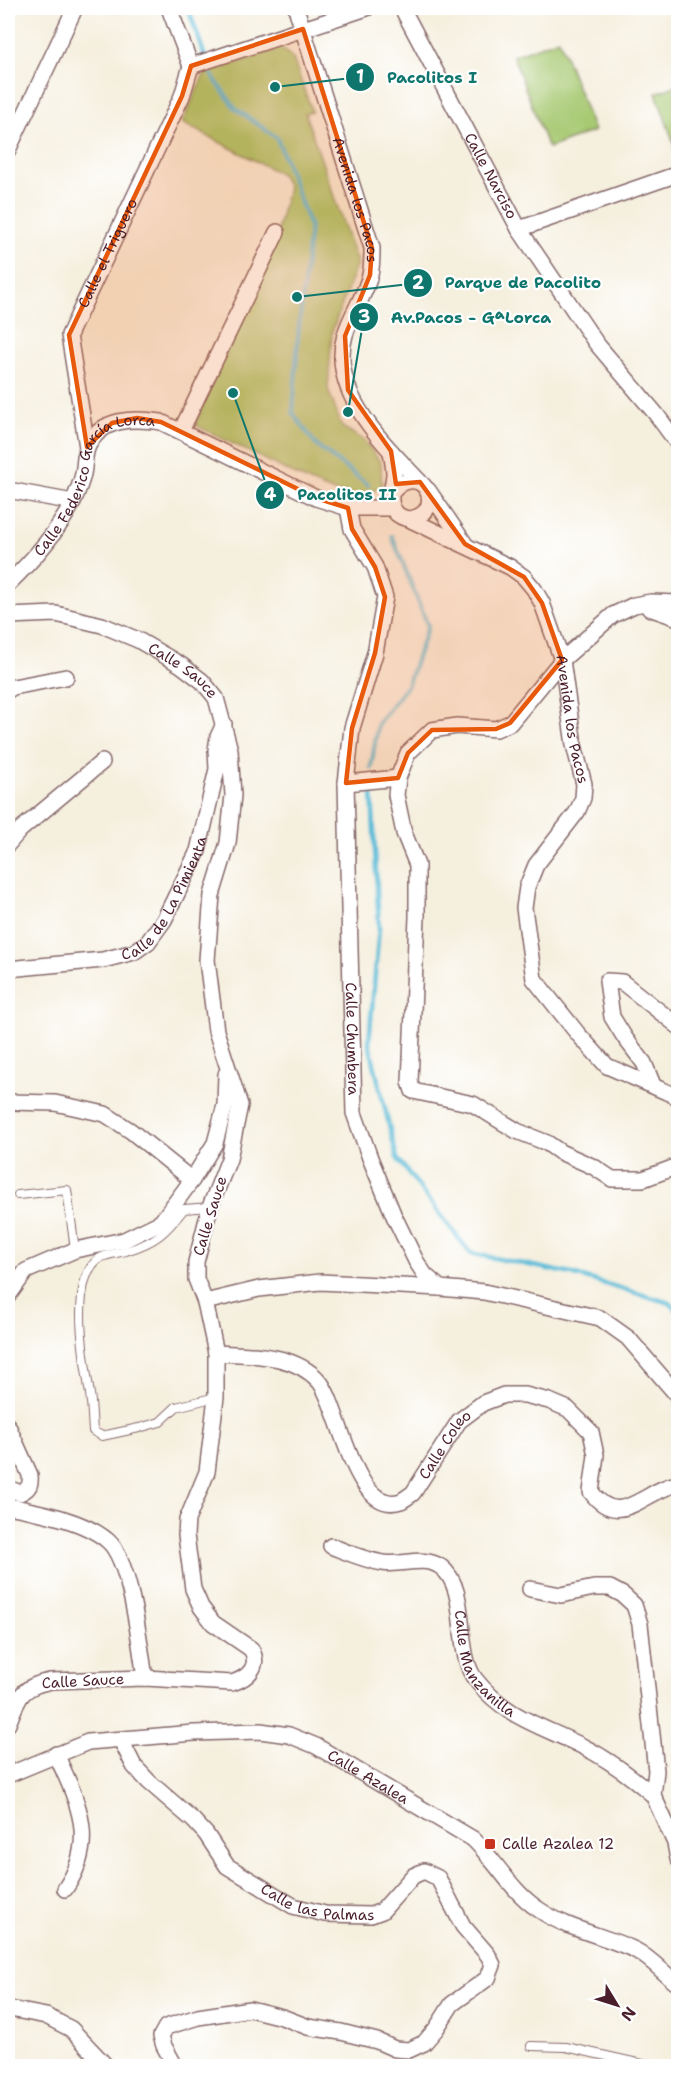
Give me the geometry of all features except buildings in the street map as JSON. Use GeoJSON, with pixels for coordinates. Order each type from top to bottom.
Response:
{"type":"FeatureCollection","features":[{"type":"Feature","properties":{"kind":"street"},"geometry":{"type":"LineString","coordinates":[[8,150],[75,8]]}},
{"type":"Feature","properties":{"kind":"street"},"geometry":{"type":"LineString","coordinates":[[169,8],[191,66],[367,8]]}},
{"type":"Feature","properties":{"kind":"street","name":"Avenida los Pacos"},"geometry":{"type":"LineString","coordinates":[[296,8],[372,248],[370,275],[345,336],[343,366],[348,390],[362,415],[391,451],[424,486],[465,544]]}},
{"type":"Feature","properties":{"kind":"street","name":"Calle Narciso"},"geometry":{"type":"LineString","coordinates":[[402,8],[519,229],[678,174]]}},
{"type":"Feature","properties":{"kind":"street","name":"Calle el Triguero"},"geometry":{"type":"LineString","coordinates":[[87,447],[69,335],[178,104],[191,66]]}},
{"type":"Feature","properties":{"kind":"street"},"geometry":{"type":"LineString","coordinates":[[519,229],[596,343],[656,414],[678,444]]}},
{"type":"Feature","properties":{"kind":"street"},"geometry":{"type":"LineString","coordinates":[[181,431],[277,232]]}},
{"type":"Feature","properties":{"kind":"street","name":"Calle Federico García Lorca"},"geometry":{"type":"LineString","coordinates":[[8,584],[58,527],[73,502],[83,476],[87,447],[98,433],[112,423],[137,418],[161,422],[316,498],[348,508],[392,508]]}},
{"type":"Feature","properties":{"kind":"street"},"geometry":{"type":"LineString","coordinates":[[391,451],[394,471],[393,491],[390,499],[392,508],[400,517],[411,520],[423,515],[430,503],[424,486],[410,480],[400,483],[393,491]]}},
{"type":"Feature","properties":{"kind":"street"},"geometry":{"type":"LineString","coordinates":[[8,490],[73,502]]}},
{"type":"Feature","properties":{"kind":"street","name":"Calle Chumbera"},"geometry":{"type":"LineString","coordinates":[[348,508],[352,529],[375,567],[385,597],[375,653],[352,728],[346,783],[354,1113],[370,1158],[407,1243],[425,1275],[440,1287]]}},
{"type":"Feature","properties":{"kind":"street","name":"Avenida los Pacos"},"geometry":{"type":"LineString","coordinates":[[411,520],[510,567],[524,577],[542,603],[562,660],[574,745],[585,784],[583,798],[577,812],[536,865],[527,887],[524,908],[534,979],[607,1066],[678,1096]]}},
{"type":"Feature","properties":{"kind":"street"},"geometry":{"type":"LineString","coordinates":[[678,603],[651,602],[634,605],[613,615],[562,660],[510,723],[496,729],[457,726],[432,730],[408,753],[398,778],[396,795],[404,833],[417,866],[410,1086],[417,1093],[473,1104],[517,1131],[547,1143],[612,1179],[643,1179],[678,1166]]}},
{"type":"Feature","properties":{"kind":"street"},"geometry":{"type":"LineString","coordinates":[[634,605],[663,611],[678,618]]}},
{"type":"Feature","properties":{"kind":"street","name":"Calle Sauce"},"geometry":{"type":"LineString","coordinates":[[8,616],[56,614],[102,625],[138,640],[181,665],[202,681],[216,698],[224,724],[230,750],[233,795],[228,843],[212,895],[207,960],[216,1031],[240,1105],[229,1159],[210,1207],[196,1262],[196,1279],[205,1302],[216,1353],[216,1396],[207,1472],[187,1520],[186,1535],[193,1589],[201,1607],[213,1623],[251,1649],[255,1656],[255,1664],[250,1674],[232,1683],[145,1678],[37,1683],[22,1692],[8,1724]]}},
{"type":"Feature","properties":{"kind":"street"},"geometry":{"type":"LineString","coordinates":[[8,690],[13,687],[66,677]]}},
{"type":"Feature","properties":{"kind":"street","name":"Calle de La Pimienta"},"geometry":{"type":"LineString","coordinates":[[8,969],[103,960],[134,952],[148,942],[164,920],[198,851],[217,770],[218,737],[224,724]]}},
{"type":"Feature","properties":{"kind":"street"},"geometry":{"type":"LineString","coordinates":[[8,844],[20,830],[102,762]]}},
{"type":"Feature","properties":{"kind":"street"},"geometry":{"type":"LineString","coordinates":[[346,783],[398,778]]}},
{"type":"Feature","properties":{"kind":"street"},"geometry":{"type":"LineString","coordinates":[[653,1085],[644,1063],[612,1017],[606,981],[622,982],[678,1026]]}},
{"type":"Feature","properties":{"kind":"street"},"geometry":{"type":"LineString","coordinates":[[8,1296],[26,1271],[75,1250],[124,1240],[161,1222],[192,1180],[215,1143],[225,1105],[226,1062]]}},
{"type":"Feature","properties":{"kind":"street"},"geometry":{"type":"LineString","coordinates":[[8,1102],[54,1103],[105,1114],[131,1131],[192,1180]]}},
{"type":"Feature","properties":{"kind":"street"},"geometry":{"type":"LineString","coordinates":[[205,1302],[259,1288],[320,1282],[440,1287],[484,1292],[600,1318],[627,1338],[678,1396]]}},
{"type":"Feature","properties":{"kind":"street","name":"Calle Coleo"},"geometry":{"type":"LineString","coordinates":[[216,1353],[258,1355],[285,1360],[305,1369],[320,1382],[329,1397],[351,1461],[366,1486],[376,1496],[388,1502],[401,1501],[413,1493],[459,1421],[483,1403],[504,1395],[525,1395],[568,1409],[591,1432],[596,1455],[591,1492],[598,1502],[608,1508],[619,1509],[637,1503],[669,1485],[678,1484]]}},
{"type":"Feature","properties":{"kind":"street"},"geometry":{"type":"LineString","coordinates":[[8,1426],[30,1475],[31,1483],[27,1490],[20,1493],[8,1488]]}},
{"type":"Feature","properties":{"kind":"street"},"geometry":{"type":"LineString","coordinates":[[8,1506],[67,1521],[109,1541],[121,1560],[136,1620],[145,1678]]}},
{"type":"Feature","properties":{"kind":"street","name":"Calle Manzanilla"},"geometry":{"type":"LineString","coordinates":[[331,1546],[362,1559],[387,1563],[424,1561],[434,1563],[443,1569],[452,1579],[458,1603],[465,1656],[472,1676],[486,1692],[524,1721],[602,1756],[625,1771],[653,1795]]}},
{"type":"Feature","properties":{"kind":"street"},"geometry":{"type":"LineString","coordinates":[[530,1589],[561,1595],[594,1588],[610,1588],[623,1594],[634,1605],[640,1624],[656,1771],[653,1795],[675,1843],[678,1858]]}},
{"type":"Feature","properties":{"kind":"street","name":"Calle Azalea"},"geometry":{"type":"LineString","coordinates":[[8,1775],[88,1742],[194,1733],[260,1731],[289,1735],[316,1746],[473,1839],[537,1909],[569,1926],[639,1952],[678,1984]]}},
{"type":"Feature","properties":{"kind":"street","name":"Calle las Palmas"},"geometry":{"type":"LineString","coordinates":[[121,1740],[134,1766],[199,1827],[227,1866],[283,1901],[293,1906],[325,1914],[371,1915],[382,1911],[413,1876],[424,1871],[438,1878],[463,1926],[488,1954],[493,1965],[488,1978],[452,2004],[424,2043],[409,2050],[395,2049],[377,2041],[341,2032],[308,2027],[282,2017],[250,2009],[198,2017],[166,2027],[161,2036],[175,2067]]}},
{"type":"Feature","properties":{"kind":"street"},"geometry":{"type":"LineString","coordinates":[[56,1754],[77,1798],[81,1817],[82,1850],[76,1872],[65,1889]]}},
{"type":"Feature","properties":{"kind":"street"},"geometry":{"type":"LineString","coordinates":[[8,2010],[46,2016],[71,2029],[106,2067]]}},
{"type":"Feature","properties":{"kind":"lane"},"geometry":{"type":"LineString","coordinates":[[18,1195],[66,1190],[75,1250]]}},
{"type":"Feature","properties":{"kind":"lane"},"geometry":{"type":"LineString","coordinates":[[210,1207],[184,1209],[166,1232],[142,1246],[101,1257],[89,1267],[81,1301],[80,1324],[91,1397],[93,1431],[102,1436],[160,1422],[176,1407],[216,1396]]}},
{"type":"Feature","properties":{"kind":"lane"},"geometry":{"type":"LineString","coordinates":[[531,2046],[566,2047],[651,2067]]}},
{"type":"Feature","properties":{"kind":"highlighted area"},"geometry":{"type":"Polygon","coordinates":[[[303,29],[372,248],[370,275],[345,336],[348,390],[391,451],[396,484],[420,482],[465,544],[524,577],[542,603],[562,660],[510,723],[496,729],[432,730],[408,753],[398,778],[346,783],[352,728],[375,653],[385,597],[375,567],[352,529],[348,508],[316,498],[161,422],[137,418],[112,423],[87,447],[69,335],[182,96],[191,66],[303,29]]]}},
{"type":"Feature","properties":{"kind":"green space"},"geometry":{"type":"Polygon","coordinates":[[[559,39],[594,131],[548,148],[513,56],[559,39]]]}},
{"type":"Feature","properties":{"kind":"green space"},"geometry":{"type":"Polygon","coordinates":[[[282,48],[293,59],[312,111],[305,113],[357,263],[332,332],[328,389],[342,427],[364,440],[381,463],[382,487],[362,496],[337,493],[310,482],[195,425],[277,232],[288,187],[281,174],[182,123],[204,74],[282,48]]]}},
{"type":"Feature","properties":{"kind":"green space"},"geometry":{"type":"Polygon","coordinates":[[[678,85],[678,152],[677,153],[656,93],[678,85]]]}},
{"type":"Feature","properties":{"kind":"waterway"},"geometry":{"type":"LineString","coordinates":[[188,8],[211,74],[235,108],[277,138],[310,227],[298,336],[293,413],[316,445],[368,485]]}},
{"type":"Feature","properties":{"kind":"waterway"},"geometry":{"type":"LineString","coordinates":[[371,768],[378,723],[407,686],[428,626],[392,536]]}},
{"type":"Feature","properties":{"kind":"waterway"},"geometry":{"type":"LineString","coordinates":[[372,793],[379,928],[369,1043],[397,1158],[470,1253],[572,1274],[670,1303],[678,1312]]}},
{"type":"Feature","properties":{"kind":"place","name":"Pacolitos I"},"geometry":{"type":"Point","coordinates":[275,87]}},
{"type":"Feature","properties":{"kind":"place","name":"Parque de Pacolito"},"geometry":{"type":"Point","coordinates":[297,297]}},
{"type":"Feature","properties":{"kind":"place","name":"Pacolitos II"},"geometry":{"type":"Point","coordinates":[233,393]}},
{"type":"Feature","properties":{"kind":"place","name":"Av.Pacos - GªLorca"},"geometry":{"type":"Point","coordinates":[348,412]}},
{"type":"Feature","properties":{"kind":"place","name":"Calle Azalea 12"},"geometry":{"type":"Point","coordinates":[490,1844]}}]}
